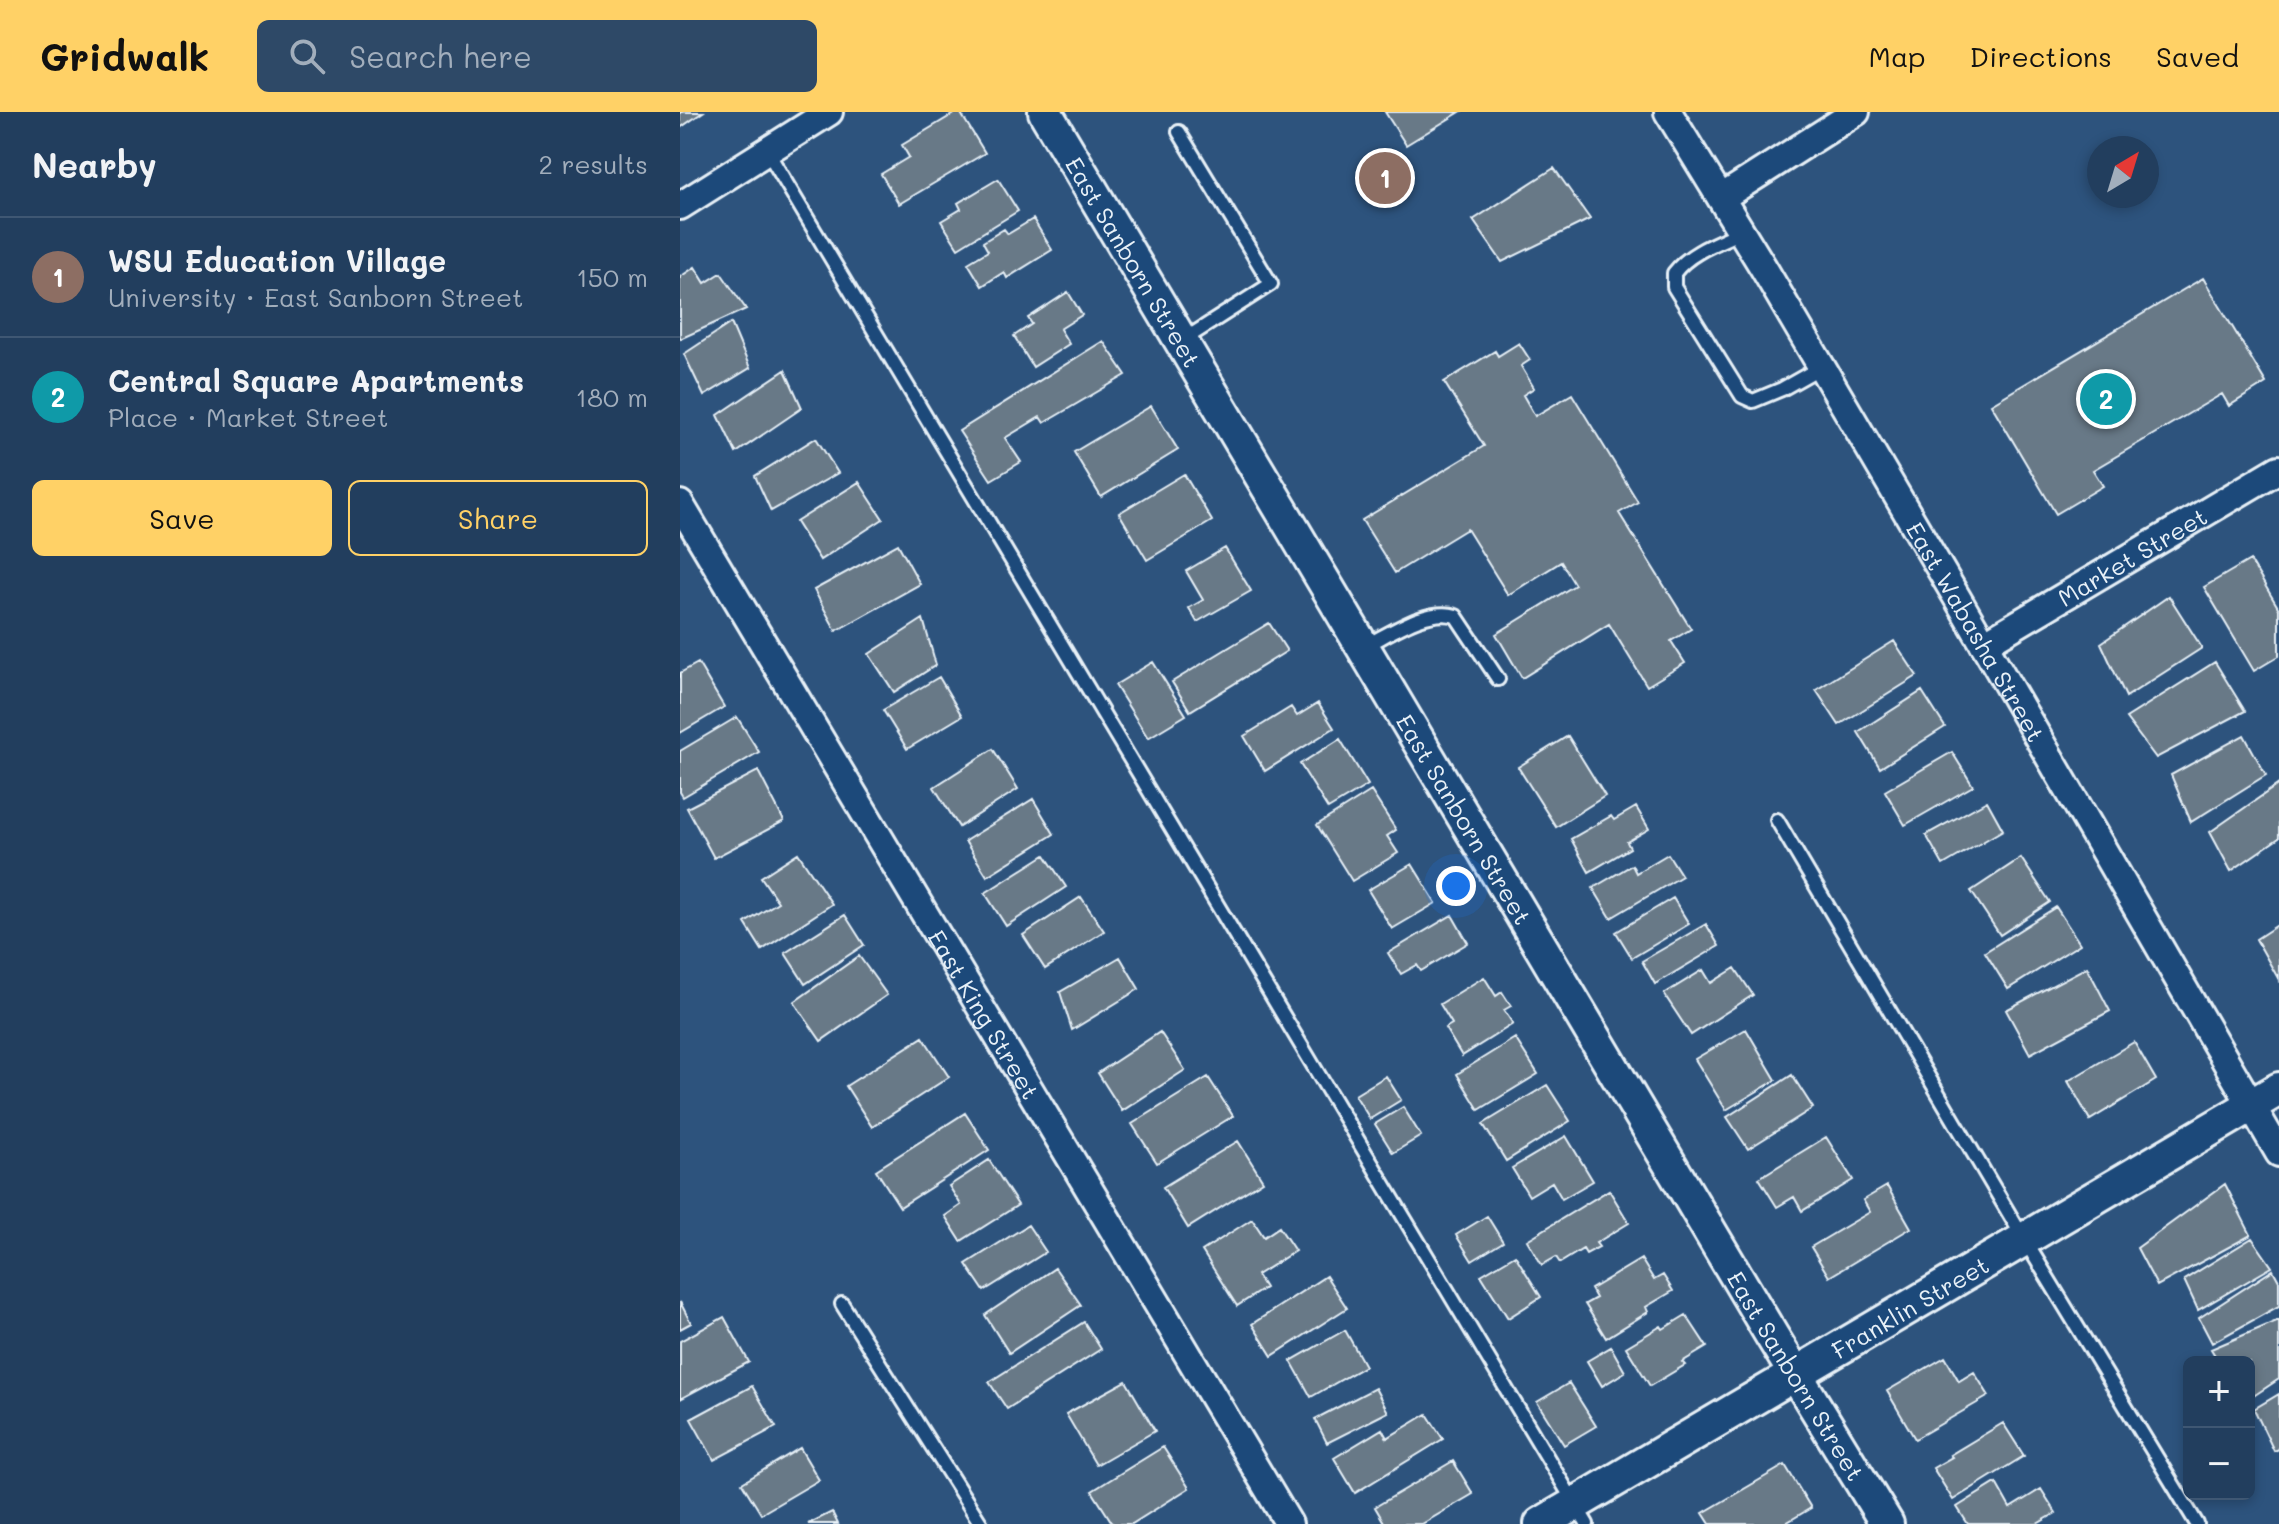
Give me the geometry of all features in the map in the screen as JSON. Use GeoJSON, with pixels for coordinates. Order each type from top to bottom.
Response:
{"type":"FeatureCollection","features":[{"type":"Feature","properties":{"kind":"street"},"geometry":{"type":"LineString","coordinates":[[680,206],[829,112]]}},
{"type":"Feature","properties":{"kind":"street","name":"East Sanborn Street"},"geometry":{"type":"LineString","coordinates":[[1045,112],[1887,1524]]}},
{"type":"Feature","properties":{"kind":"street","name":"East Wabasha Street"},"geometry":{"type":"LineString","coordinates":[[1668,112],[1984,644],[2279,1153]]}},
{"type":"Feature","properties":{"kind":"street"},"geometry":{"type":"LineString","coordinates":[[1721,198],[1856,112]]}},
{"type":"Feature","properties":{"kind":"street","name":"Market Street"},"geometry":{"type":"LineString","coordinates":[[1984,644],[2279,469]]}},
{"type":"Feature","properties":{"kind":"street","name":"East King Street"},"geometry":{"type":"LineString","coordinates":[[680,504],[1289,1524]]}},
{"type":"Feature","properties":{"kind":"street","name":"Franklin Street"},"geometry":{"type":"LineString","coordinates":[[1541,1524],[1581,1514],[1795,1374],[2279,1089]]}},
{"type":"Feature","properties":{"kind":"lane"},"geometry":{"type":"LineString","coordinates":[[1179,132],[1271,284],[1182,341]]}},
{"type":"Feature","properties":{"kind":"lane"},"geometry":{"type":"LineString","coordinates":[[767,151],[1581,1514]]}},
{"type":"Feature","properties":{"kind":"lane"},"geometry":{"type":"LineString","coordinates":[[1741,232],[1700,251],[1681,265],[1674,273],[1674,287],[1742,396],[1753,401],[1821,367]]}},
{"type":"Feature","properties":{"kind":"lane"},"geometry":{"type":"LineString","coordinates":[[1363,647],[1429,614],[1447,613],[1456,616],[1498,679]]}},
{"type":"Feature","properties":{"kind":"lane"},"geometry":{"type":"LineString","coordinates":[[1777,820],[2024,1239],[2197,1524]]}},
{"type":"Feature","properties":{"kind":"lane"},"geometry":{"type":"LineString","coordinates":[[842,1304],[981,1524]]}},
{"type":"Feature","properties":{"kind":"building"},"geometry":{"type":"Polygon","coordinates":[[[680,112],[703,112],[680,128],[680,112]]]}},
{"type":"Feature","properties":{"kind":"building"},"geometry":{"type":"Polygon","coordinates":[[[960,112],[985,153],[899,204],[881,174],[909,157],[902,145],[960,112]]]}},
{"type":"Feature","properties":{"kind":"building"},"geometry":{"type":"Polygon","coordinates":[[[1385,112],[1460,112],[1406,145],[1385,112]]]}},
{"type":"Feature","properties":{"kind":"building"},"geometry":{"type":"Polygon","coordinates":[[[1554,168],[1590,219],[1502,262],[1473,220],[1554,168]]]}},
{"type":"Feature","properties":{"kind":"building"},"geometry":{"type":"Polygon","coordinates":[[[998,179],[1018,211],[958,248],[941,221],[961,209],[958,203],[998,179]]]}},
{"type":"Feature","properties":{"kind":"building"},"geometry":{"type":"Polygon","coordinates":[[[1033,219],[1052,250],[1007,278],[1004,272],[982,286],[968,263],[988,251],[983,242],[1004,229],[1008,234],[1033,219]]]}},
{"type":"Feature","properties":{"kind":"building"},"geometry":{"type":"Polygon","coordinates":[[[695,267],[705,283],[721,273],[746,309],[680,339],[680,277],[695,267]]]}},
{"type":"Feature","properties":{"kind":"building"},"geometry":{"type":"Polygon","coordinates":[[[2203,278],[2266,383],[2229,406],[2222,394],[2093,470],[2103,486],[2056,514],[1991,404],[2203,278]]]}},
{"type":"Feature","properties":{"kind":"building"},"geometry":{"type":"Polygon","coordinates":[[[1068,292],[1082,315],[1060,329],[1069,344],[1033,367],[1014,336],[1032,324],[1028,318],[1068,292]]]}},
{"type":"Feature","properties":{"kind":"building"},"geometry":{"type":"Polygon","coordinates":[[[731,323],[750,368],[704,396],[684,354],[731,323]]]}},
{"type":"Feature","properties":{"kind":"building"},"geometry":{"type":"Polygon","coordinates":[[[1103,341],[1126,375],[1044,423],[1040,417],[1005,438],[1021,462],[991,480],[959,431],[1103,341]]]}},
{"type":"Feature","properties":{"kind":"building"},"geometry":{"type":"Polygon","coordinates":[[[1519,343],[1530,360],[1521,366],[1534,388],[1523,395],[1535,416],[1572,394],[1638,502],[1619,513],[1691,629],[1671,641],[1685,663],[1647,686],[1609,624],[1522,678],[1496,634],[1575,585],[1561,562],[1508,595],[1467,529],[1395,573],[1362,520],[1484,446],[1444,382],[1495,351],[1498,356],[1519,343]]]}},
{"type":"Feature","properties":{"kind":"building"},"geometry":{"type":"Polygon","coordinates":[[[785,370],[802,408],[736,453],[718,415],[785,370]]]}},
{"type":"Feature","properties":{"kind":"building"},"geometry":{"type":"Polygon","coordinates":[[[1151,406],[1178,450],[1101,497],[1074,452],[1151,406]]]}},
{"type":"Feature","properties":{"kind":"building"},"geometry":{"type":"Polygon","coordinates":[[[816,438],[838,473],[771,511],[755,476],[816,438]]]}},
{"type":"Feature","properties":{"kind":"building"},"geometry":{"type":"Polygon","coordinates":[[[1184,474],[1212,521],[1147,560],[1119,513],[1184,474]]]}},
{"type":"Feature","properties":{"kind":"building"},"geometry":{"type":"Polygon","coordinates":[[[859,482],[883,519],[820,560],[796,522],[859,482]]]}},
{"type":"Feature","properties":{"kind":"building"},"geometry":{"type":"Polygon","coordinates":[[[898,544],[920,584],[836,631],[814,590],[898,544]]]}},
{"type":"Feature","properties":{"kind":"building"},"geometry":{"type":"Polygon","coordinates":[[[1225,548],[1251,591],[1197,622],[1189,608],[1203,600],[1186,571],[1225,548]]]}},
{"type":"Feature","properties":{"kind":"building"},"geometry":{"type":"Polygon","coordinates":[[[2250,560],[2279,609],[2279,656],[2254,671],[2204,587],[2250,560]]]}},
{"type":"Feature","properties":{"kind":"building"},"geometry":{"type":"Polygon","coordinates":[[[2169,596],[2202,648],[2126,697],[2101,643],[2169,596]]]}},
{"type":"Feature","properties":{"kind":"building"},"geometry":{"type":"Polygon","coordinates":[[[923,619],[936,665],[894,692],[869,654],[923,619]]]}},
{"type":"Feature","properties":{"kind":"building"},"geometry":{"type":"Polygon","coordinates":[[[1269,623],[1287,651],[1190,711],[1172,682],[1269,623]]]}},
{"type":"Feature","properties":{"kind":"building"},"geometry":{"type":"Polygon","coordinates":[[[1894,641],[1917,676],[1839,725],[1816,690],[1894,641]]]}},
{"type":"Feature","properties":{"kind":"building"},"geometry":{"type":"Polygon","coordinates":[[[1153,662],[1186,715],[1148,738],[1115,685],[1153,662]]]}},
{"type":"Feature","properties":{"kind":"building"},"geometry":{"type":"Polygon","coordinates":[[[2215,662],[2245,711],[2156,758],[2126,718],[2215,662]]]}},
{"type":"Feature","properties":{"kind":"building"},"geometry":{"type":"Polygon","coordinates":[[[698,663],[724,707],[680,733],[680,673],[698,663]]]}},
{"type":"Feature","properties":{"kind":"building"},"geometry":{"type":"Polygon","coordinates":[[[939,677],[962,716],[907,749],[883,710],[939,677]]]}},
{"type":"Feature","properties":{"kind":"building"},"geometry":{"type":"Polygon","coordinates":[[[1922,691],[1945,727],[1880,768],[1858,732],[1922,691]]]}},
{"type":"Feature","properties":{"kind":"building"},"geometry":{"type":"Polygon","coordinates":[[[1318,703],[1334,728],[1265,771],[1244,736],[1291,707],[1297,716],[1318,703]]]}},
{"type":"Feature","properties":{"kind":"building"},"geometry":{"type":"Polygon","coordinates":[[[737,717],[759,752],[683,797],[680,792],[680,751],[737,717]]]}},
{"type":"Feature","properties":{"kind":"building"},"geometry":{"type":"Polygon","coordinates":[[[2244,735],[2266,775],[2191,822],[2171,775],[2244,735]]]}},
{"type":"Feature","properties":{"kind":"building"},"geometry":{"type":"Polygon","coordinates":[[[1568,736],[1605,796],[1556,827],[1518,767],[1568,736]]]}},
{"type":"Feature","properties":{"kind":"building"},"geometry":{"type":"Polygon","coordinates":[[[1340,739],[1368,785],[1328,809],[1300,764],[1340,739]]]}},
{"type":"Feature","properties":{"kind":"building"},"geometry":{"type":"Polygon","coordinates":[[[993,749],[1018,789],[959,827],[934,787],[993,749]]]}},
{"type":"Feature","properties":{"kind":"building"},"geometry":{"type":"Polygon","coordinates":[[[1952,752],[1973,786],[1905,825],[1885,791],[1952,752]]]}},
{"type":"Feature","properties":{"kind":"building"},"geometry":{"type":"Polygon","coordinates":[[[758,771],[784,821],[714,858],[687,808],[758,771]]]}},
{"type":"Feature","properties":{"kind":"building"},"geometry":{"type":"Polygon","coordinates":[[[2279,784],[2279,838],[2231,871],[2210,832],[2279,784]]]}},
{"type":"Feature","properties":{"kind":"building"},"geometry":{"type":"Polygon","coordinates":[[[1371,791],[1396,830],[1387,836],[1398,853],[1352,881],[1317,825],[1371,791]]]}},
{"type":"Feature","properties":{"kind":"building"},"geometry":{"type":"Polygon","coordinates":[[[1033,799],[1054,834],[987,876],[965,841],[1033,799]]]}},
{"type":"Feature","properties":{"kind":"building"},"geometry":{"type":"Polygon","coordinates":[[[1987,801],[2003,830],[1943,865],[1926,835],[1987,801]]]}},
{"type":"Feature","properties":{"kind":"building"},"geometry":{"type":"Polygon","coordinates":[[[1636,807],[1649,829],[1627,842],[1630,848],[1589,872],[1571,839],[1611,816],[1614,820],[1636,807]]]}},
{"type":"Feature","properties":{"kind":"building"},"geometry":{"type":"Polygon","coordinates":[[[798,853],[832,904],[762,950],[745,923],[778,902],[761,877],[798,853]]]}},
{"type":"Feature","properties":{"kind":"building"},"geometry":{"type":"Polygon","coordinates":[[[1668,854],[1682,876],[1611,918],[1593,888],[1632,865],[1636,873],[1668,854]]]}},
{"type":"Feature","properties":{"kind":"building"},"geometry":{"type":"Polygon","coordinates":[[[1045,855],[1066,887],[1006,926],[985,893],[1045,855]]]}},
{"type":"Feature","properties":{"kind":"building"},"geometry":{"type":"Polygon","coordinates":[[[2021,858],[2050,902],[2000,935],[1971,891],[2021,858]]]}},
{"type":"Feature","properties":{"kind":"building"},"geometry":{"type":"Polygon","coordinates":[[[1412,864],[1436,903],[1392,929],[1368,890],[1412,864]]]}},
{"type":"Feature","properties":{"kind":"building"},"geometry":{"type":"Polygon","coordinates":[[[1081,897],[1104,931],[1045,969],[1023,935],[1081,897]]]}},
{"type":"Feature","properties":{"kind":"building"},"geometry":{"type":"Polygon","coordinates":[[[1673,898],[1689,924],[1632,958],[1616,932],[1673,898]]]}},
{"type":"Feature","properties":{"kind":"building"},"geometry":{"type":"Polygon","coordinates":[[[2056,907],[2080,944],[2008,989],[1985,952],[2056,907]]]}},
{"type":"Feature","properties":{"kind":"building"},"geometry":{"type":"Polygon","coordinates":[[[845,915],[864,945],[805,984],[785,953],[845,915]]]}},
{"type":"Feature","properties":{"kind":"building"},"geometry":{"type":"Polygon","coordinates":[[[1452,915],[1468,943],[1421,971],[1417,965],[1401,974],[1388,953],[1452,915]]]}},
{"type":"Feature","properties":{"kind":"building"},"geometry":{"type":"Polygon","coordinates":[[[1706,924],[1719,946],[1655,984],[1642,961],[1706,924]]]}},
{"type":"Feature","properties":{"kind":"building"},"geometry":{"type":"Polygon","coordinates":[[[2279,924],[2279,980],[2256,939],[2279,924]]]}},
{"type":"Feature","properties":{"kind":"building"},"geometry":{"type":"Polygon","coordinates":[[[859,956],[887,995],[821,1041],[794,1002],[859,956]]]}},
{"type":"Feature","properties":{"kind":"building"},"geometry":{"type":"Polygon","coordinates":[[[1120,957],[1139,989],[1072,1030],[1060,992],[1120,957]]]}},
{"type":"Feature","properties":{"kind":"building"},"geometry":{"type":"Polygon","coordinates":[[[2087,967],[2110,1011],[2030,1054],[2006,1010],[2087,967]]]}},
{"type":"Feature","properties":{"kind":"building"},"geometry":{"type":"Polygon","coordinates":[[[1735,968],[1753,995],[1691,1035],[1664,994],[1703,970],[1711,983],[1735,968]]]}},
{"type":"Feature","properties":{"kind":"building"},"geometry":{"type":"Polygon","coordinates":[[[1484,977],[1496,996],[1502,992],[1511,1006],[1504,1010],[1513,1024],[1462,1056],[1445,1028],[1452,1024],[1440,1004],[1484,977]]]}},
{"type":"Feature","properties":{"kind":"building"},"geometry":{"type":"Polygon","coordinates":[[[1746,1029],[1776,1080],[1726,1110],[1695,1059],[1746,1029]]]}},
{"type":"Feature","properties":{"kind":"building"},"geometry":{"type":"Polygon","coordinates":[[[1160,1032],[1185,1070],[1122,1111],[1098,1073],[1160,1032]]]}},
{"type":"Feature","properties":{"kind":"building"},"geometry":{"type":"Polygon","coordinates":[[[923,1037],[949,1077],[872,1127],[846,1086],[923,1037]]]}},
{"type":"Feature","properties":{"kind":"building"},"geometry":{"type":"Polygon","coordinates":[[[1515,1038],[1538,1074],[1479,1110],[1457,1074],[1515,1038]]]}},
{"type":"Feature","properties":{"kind":"building"},"geometry":{"type":"Polygon","coordinates":[[[2134,1042],[2156,1080],[2090,1120],[2068,1081],[2134,1042]]]}},
{"type":"Feature","properties":{"kind":"building"},"geometry":{"type":"Polygon","coordinates":[[[1792,1075],[1813,1108],[1748,1149],[1727,1117],[1792,1075]]]}},
{"type":"Feature","properties":{"kind":"building"},"geometry":{"type":"Polygon","coordinates":[[[1386,1076],[1401,1100],[1370,1119],[1355,1095],[1386,1076]]]}},
{"type":"Feature","properties":{"kind":"building"},"geometry":{"type":"Polygon","coordinates":[[[1208,1077],[1233,1116],[1157,1163],[1132,1124],[1208,1077]]]}},
{"type":"Feature","properties":{"kind":"building"},"geometry":{"type":"Polygon","coordinates":[[[1547,1085],[1570,1121],[1506,1161],[1483,1124],[1547,1085]]]}},
{"type":"Feature","properties":{"kind":"building"},"geometry":{"type":"Polygon","coordinates":[[[1403,1107],[1421,1136],[1393,1153],[1375,1124],[1403,1107]]]}},
{"type":"Feature","properties":{"kind":"building"},"geometry":{"type":"Polygon","coordinates":[[[965,1113],[989,1150],[900,1207],[876,1170],[965,1113]]]}},
{"type":"Feature","properties":{"kind":"building"},"geometry":{"type":"Polygon","coordinates":[[[1566,1136],[1593,1181],[1562,1199],[1552,1182],[1529,1196],[1512,1168],[1566,1136]]]}},
{"type":"Feature","properties":{"kind":"building"},"geometry":{"type":"Polygon","coordinates":[[[1826,1137],[1853,1180],[1802,1211],[1794,1197],[1777,1207],[1759,1178],[1826,1137]]]}},
{"type":"Feature","properties":{"kind":"building"},"geometry":{"type":"Polygon","coordinates":[[[1238,1141],[1263,1181],[1188,1228],[1163,1187],[1238,1141]]]}},
{"type":"Feature","properties":{"kind":"building"},"geometry":{"type":"Polygon","coordinates":[[[989,1160],[1018,1205],[961,1241],[945,1216],[961,1205],[949,1186],[989,1160]]]}},
{"type":"Feature","properties":{"kind":"building"},"geometry":{"type":"Polygon","coordinates":[[[2225,1184],[2251,1235],[2157,1286],[2137,1248],[2225,1184]]]}},
{"type":"Feature","properties":{"kind":"building"},"geometry":{"type":"Polygon","coordinates":[[[1887,1186],[1911,1228],[1829,1277],[1811,1247],[1870,1212],[1863,1200],[1887,1186]]]}},
{"type":"Feature","properties":{"kind":"building"},"geometry":{"type":"Polygon","coordinates":[[[1609,1190],[1629,1223],[1596,1243],[1599,1247],[1586,1254],[1583,1249],[1560,1263],[1556,1257],[1542,1265],[1527,1240],[1609,1190]]]}},
{"type":"Feature","properties":{"kind":"building"},"geometry":{"type":"Polygon","coordinates":[[[1487,1216],[1503,1242],[1472,1261],[1456,1235],[1487,1216]]]}},
{"type":"Feature","properties":{"kind":"building"},"geometry":{"type":"Polygon","coordinates":[[[1252,1219],[1264,1237],[1279,1227],[1295,1251],[1257,1275],[1265,1288],[1237,1306],[1202,1251],[1252,1219]]]}},
{"type":"Feature","properties":{"kind":"building"},"geometry":{"type":"Polygon","coordinates":[[[1028,1225],[1046,1252],[984,1291],[966,1264],[1028,1225]]]}},
{"type":"Feature","properties":{"kind":"building"},"geometry":{"type":"Polygon","coordinates":[[[2252,1238],[2272,1267],[2198,1310],[2184,1280],[2252,1238]]]}},
{"type":"Feature","properties":{"kind":"building"},"geometry":{"type":"Polygon","coordinates":[[[1515,1255],[1541,1297],[1508,1318],[1481,1275],[1515,1255]]]}},
{"type":"Feature","properties":{"kind":"building"},"geometry":{"type":"Polygon","coordinates":[[[1641,1259],[1654,1280],[1663,1275],[1673,1291],[1646,1307],[1648,1312],[1606,1338],[1585,1304],[1596,1298],[1591,1289],[1641,1259]]]}},
{"type":"Feature","properties":{"kind":"building"},"geometry":{"type":"Polygon","coordinates":[[[1055,1268],[1081,1305],[1009,1353],[985,1315],[1055,1268]]]}},
{"type":"Feature","properties":{"kind":"building"},"geometry":{"type":"Polygon","coordinates":[[[2273,1270],[2279,1281],[2279,1306],[2212,1343],[2199,1318],[2273,1270]]]}},
{"type":"Feature","properties":{"kind":"building"},"geometry":{"type":"Polygon","coordinates":[[[1326,1276],[1347,1308],[1272,1356],[1252,1324],[1326,1276]]]}},
{"type":"Feature","properties":{"kind":"building"},"geometry":{"type":"Polygon","coordinates":[[[680,1302],[691,1323],[680,1329],[680,1302]]]}},
{"type":"Feature","properties":{"kind":"building"},"geometry":{"type":"Polygon","coordinates":[[[1686,1315],[1707,1347],[1682,1362],[1685,1365],[1650,1386],[1626,1347],[1686,1315]]]}},
{"type":"Feature","properties":{"kind":"building"},"geometry":{"type":"Polygon","coordinates":[[[724,1317],[749,1362],[680,1399],[680,1341],[724,1317]]]}},
{"type":"Feature","properties":{"kind":"building"},"geometry":{"type":"Polygon","coordinates":[[[2279,1320],[2279,1379],[2255,1395],[2255,1356],[2215,1356],[2211,1349],[2279,1320]]]}},
{"type":"Feature","properties":{"kind":"building"},"geometry":{"type":"Polygon","coordinates":[[[1084,1322],[1101,1349],[1007,1409],[989,1382],[1084,1322]]]}},
{"type":"Feature","properties":{"kind":"building"},"geometry":{"type":"Polygon","coordinates":[[[1345,1330],[1365,1366],[1311,1397],[1291,1361],[1345,1330]]]}},
{"type":"Feature","properties":{"kind":"building"},"geometry":{"type":"Polygon","coordinates":[[[1611,1347],[1625,1372],[1602,1386],[1587,1361],[1611,1347]]]}},
{"type":"Feature","properties":{"kind":"building"},"geometry":{"type":"Polygon","coordinates":[[[1945,1357],[1959,1381],[1974,1372],[1989,1396],[1915,1439],[1887,1391],[1945,1357]]]}},
{"type":"Feature","properties":{"kind":"building"},"geometry":{"type":"Polygon","coordinates":[[[1126,1381],[1155,1431],[1096,1465],[1066,1414],[1126,1381]]]}},
{"type":"Feature","properties":{"kind":"building"},"geometry":{"type":"Polygon","coordinates":[[[1569,1383],[1596,1426],[1564,1445],[1537,1402],[1569,1383]]]}},
{"type":"Feature","properties":{"kind":"building"},"geometry":{"type":"Polygon","coordinates":[[[752,1386],[776,1427],[714,1460],[691,1419],[752,1386]]]}},
{"type":"Feature","properties":{"kind":"building"},"geometry":{"type":"Polygon","coordinates":[[[1375,1388],[1388,1412],[1327,1443],[1315,1419],[1375,1388]]]}},
{"type":"Feature","properties":{"kind":"building"},"geometry":{"type":"Polygon","coordinates":[[[2279,1394],[2279,1449],[2274,1451],[2255,1408],[2279,1394]]]}},
{"type":"Feature","properties":{"kind":"building"},"geometry":{"type":"Polygon","coordinates":[[[1427,1414],[1443,1439],[1355,1493],[1334,1458],[1382,1429],[1387,1438],[1427,1414]]]}},
{"type":"Feature","properties":{"kind":"building"},"geometry":{"type":"Polygon","coordinates":[[[2003,1423],[2024,1456],[1953,1500],[1933,1468],[2003,1423]]]}},
{"type":"Feature","properties":{"kind":"building"},"geometry":{"type":"Polygon","coordinates":[[[1163,1447],[1189,1488],[1132,1524],[1113,1524],[1092,1491],[1163,1447]]]}},
{"type":"Feature","properties":{"kind":"building"},"geometry":{"type":"Polygon","coordinates":[[[800,1448],[819,1480],[761,1514],[742,1483],[800,1448]]]}},
{"type":"Feature","properties":{"kind":"building"},"geometry":{"type":"Polygon","coordinates":[[[1453,1461],[1473,1494],[1422,1524],[1385,1524],[1375,1507],[1453,1461]]]}},
{"type":"Feature","properties":{"kind":"building"},"geometry":{"type":"Polygon","coordinates":[[[1785,1465],[1811,1508],[1784,1524],[1710,1524],[1703,1513],[1785,1465]]]}},
{"type":"Feature","properties":{"kind":"building"},"geometry":{"type":"Polygon","coordinates":[[[1996,1483],[2010,1508],[2041,1489],[2056,1513],[2037,1524],[1968,1524],[1957,1507],[1996,1483]]]}},
{"type":"Feature","properties":{"kind":"building"},"geometry":{"type":"Polygon","coordinates":[[[832,1512],[838,1524],[808,1524],[832,1512]]]}},
{"type":"Feature","properties":{"kind":"place","name":"WSU Education Village"},"geometry":{"type":"Point","coordinates":[1385,178]}},
{"type":"Feature","properties":{"kind":"place","name":"Central Square Apartments"},"geometry":{"type":"Point","coordinates":[2106,399]}}]}
